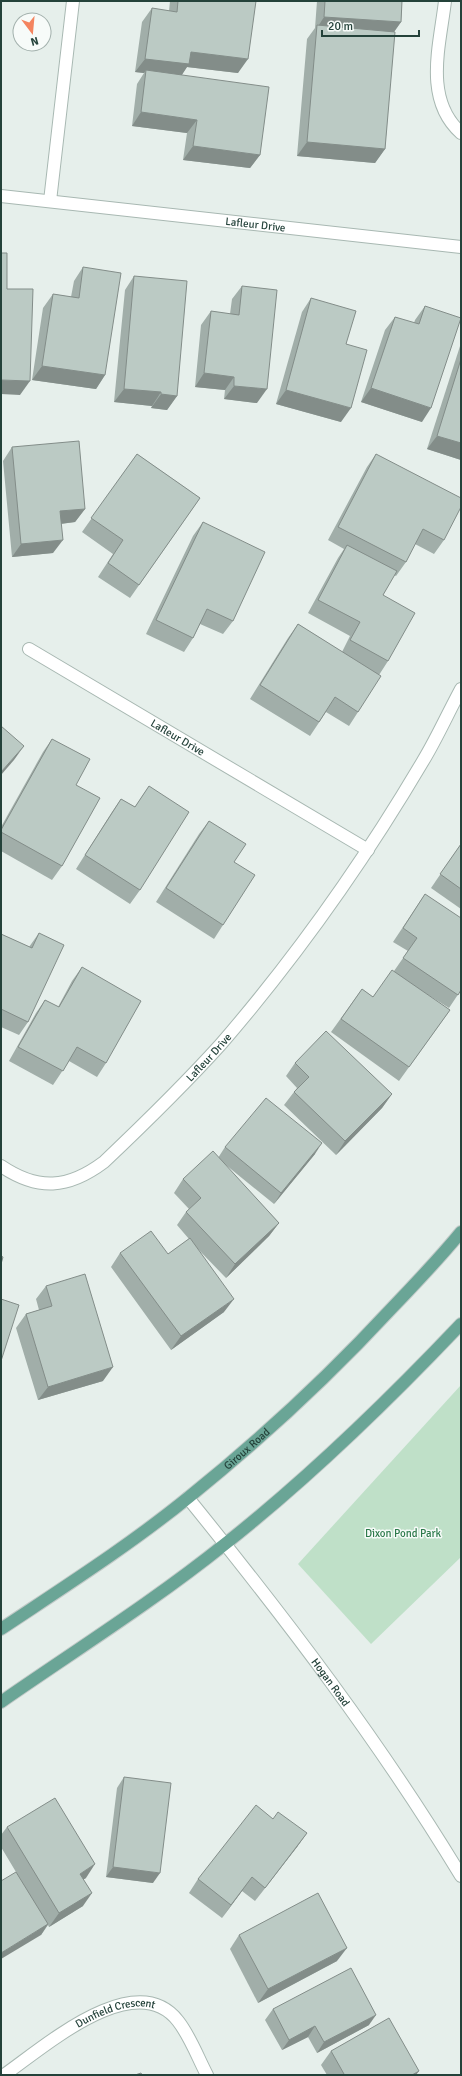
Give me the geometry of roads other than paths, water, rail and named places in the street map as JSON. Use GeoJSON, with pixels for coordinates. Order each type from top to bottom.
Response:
{"type":"FeatureCollection","features":[{"type":"Feature","properties":{"kind":"main road","name":"Giroux Road"},"geometry":{"type":"LineString","coordinates":[[1,1629],[118,1550],[188,1498],[298,1403],[361,1342],[461,1232]]}},
{"type":"Feature","properties":{"kind":"main road"},"geometry":{"type":"LineString","coordinates":[[1,1702],[150,1600],[225,1544],[343,1442],[419,1368],[461,1324]]}},
{"type":"Feature","properties":{"kind":"street"},"geometry":{"type":"LineString","coordinates":[[50,201],[73,1]]}},
{"type":"Feature","properties":{"kind":"street"},"geometry":{"type":"LineString","coordinates":[[445,1],[436,76],[437,92],[441,108],[452,124],[461,133]]}},
{"type":"Feature","properties":{"kind":"street","name":"Lafleur Drive"},"geometry":{"type":"LineString","coordinates":[[1,196],[461,247]]}},
{"type":"Feature","properties":{"kind":"street","name":"Lafleur Drive"},"geometry":{"type":"LineString","coordinates":[[29,649],[368,850]]}},
{"type":"Feature","properties":{"kind":"street","name":"Lafleur Drive"},"geometry":{"type":"LineString","coordinates":[[1,1166],[29,1182],[45,1184],[77,1178],[92,1172],[178,1089],[220,1045],[306,939],[368,850],[424,760],[461,689]]}},
{"type":"Feature","properties":{"kind":"street","name":"Hogan Road"},"geometry":{"type":"LineString","coordinates":[[188,1498],[358,1718],[419,1807],[461,1876]]}},
{"type":"Feature","properties":{"kind":"street","name":"Dunfield Crescent"},"geometry":{"type":"LineString","coordinates":[[4,2075],[88,2017],[122,2004],[140,2004],[152,2005],[168,2012],[179,2022],[207,2075]]}},
{"type":"Feature","properties":{"kind":"park label","name":"Dixon Pond Park"},"geometry":{"type":"Point","coordinates":[403,1533]}}]}
